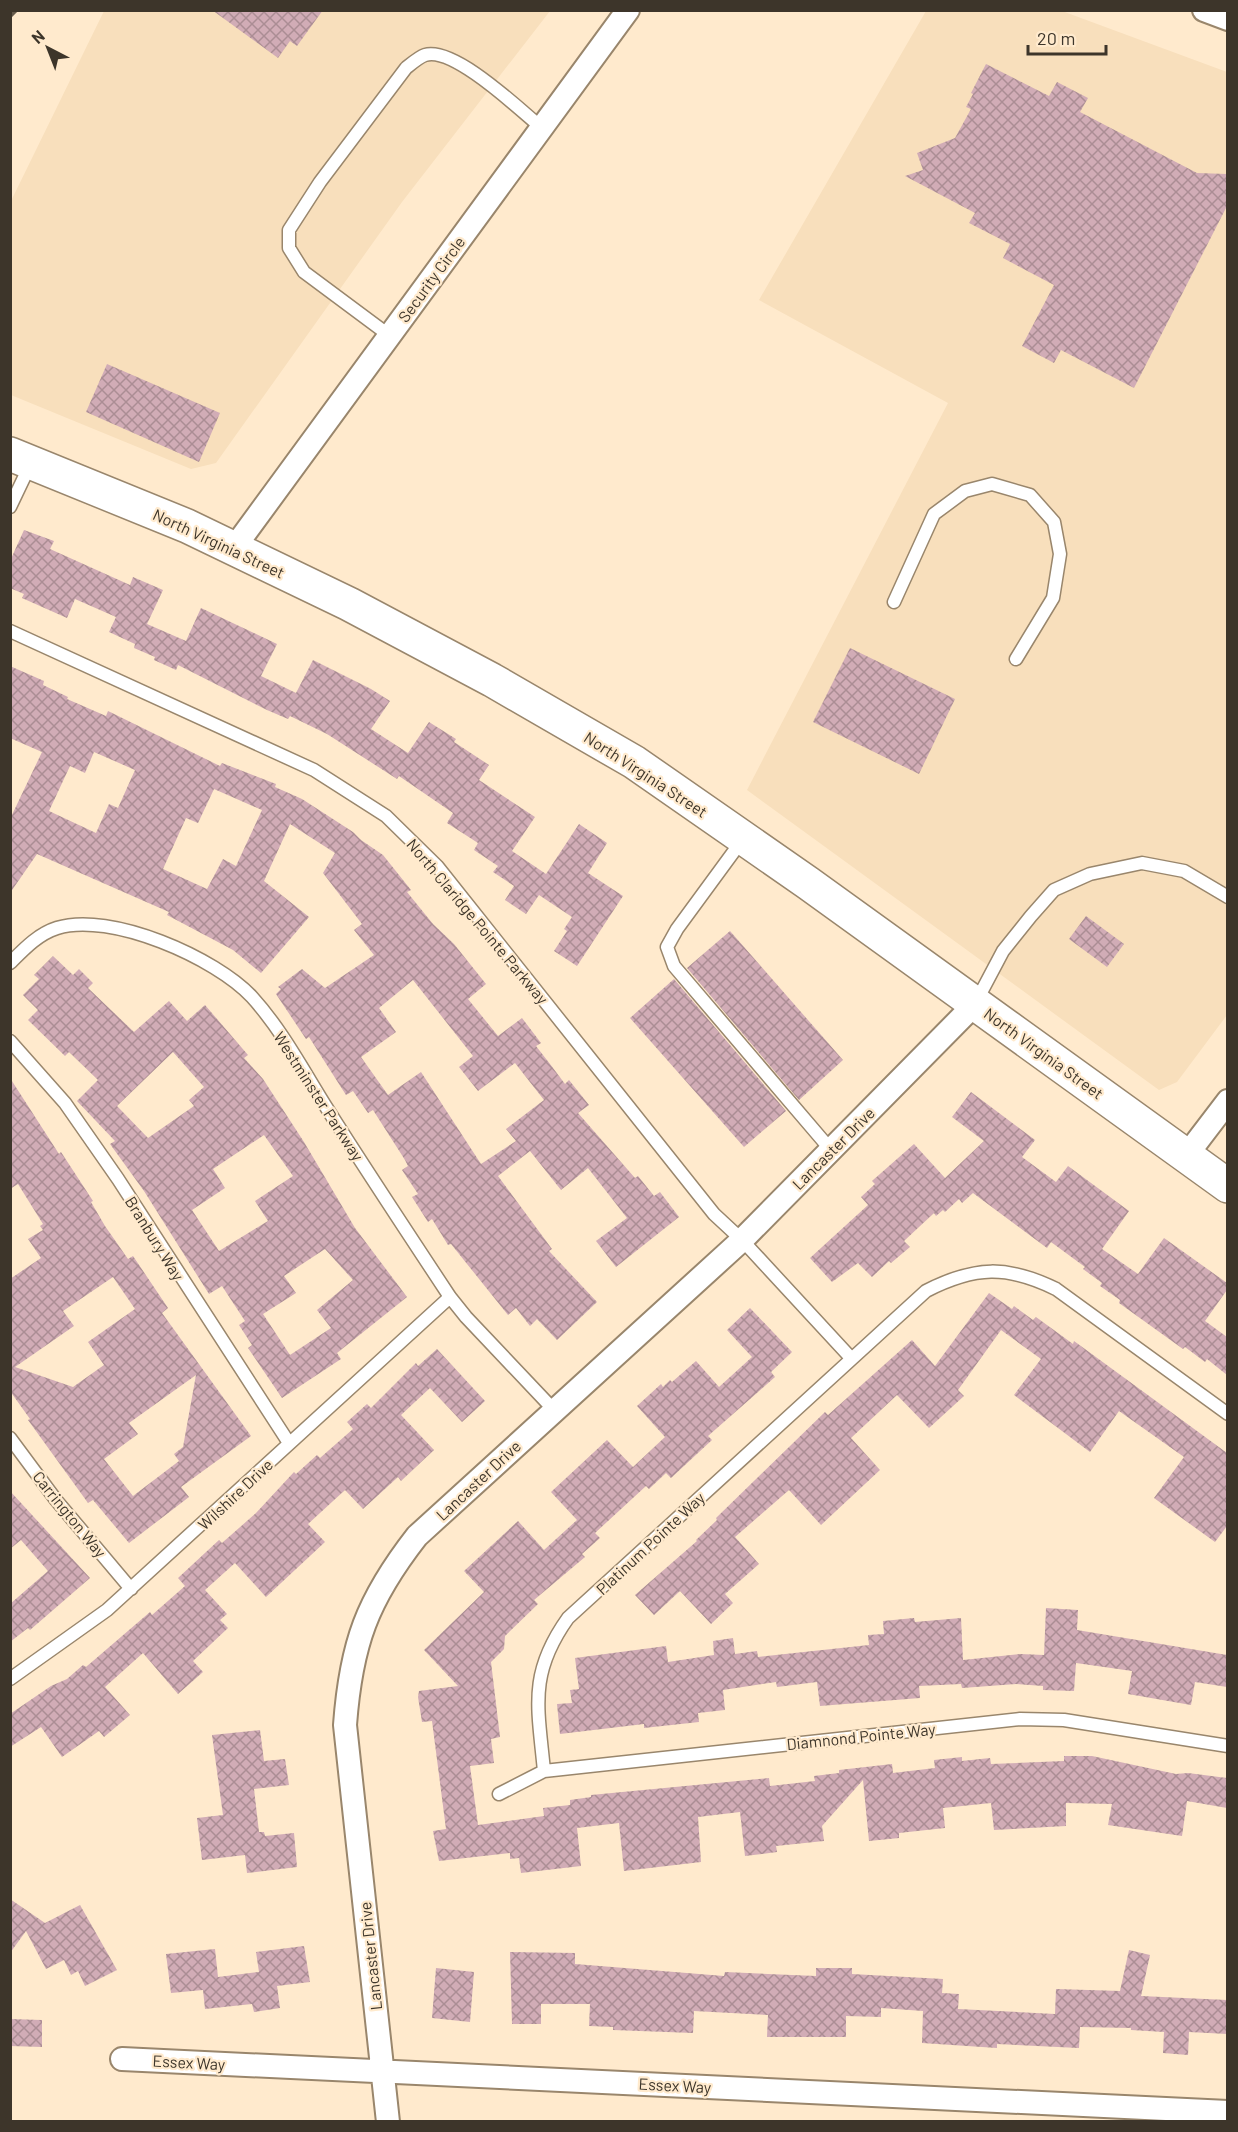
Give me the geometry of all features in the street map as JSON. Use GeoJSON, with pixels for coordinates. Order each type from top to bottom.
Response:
{"type":"FeatureCollection","features":[{"type":"Feature","properties":{"kind":"main road","name":"North Virginia Street"},"geometry":{"type":"LineString","coordinates":[[21,458],[234,548],[349,604],[492,680],[634,762],[1227,1186]]}},
{"type":"Feature","properties":{"kind":"street","name":"Security Circle"},"geometry":{"type":"LineString","coordinates":[[234,548],[628,10]]}},
{"type":"Feature","properties":{"kind":"street"},"geometry":{"type":"LineString","coordinates":[[1204,10],[1227,19]]}},
{"type":"Feature","properties":{"kind":"street","name":"Lancaster Drive"},"geometry":{"type":"LineString","coordinates":[[388,2121],[345,1725],[348,1680],[357,1641],[377,1594],[391,1569],[417,1536],[742,1240],[975,1004]]}},
{"type":"Feature","properties":{"kind":"street"},"geometry":{"type":"LineString","coordinates":[[1186,1156],[1227,1101]]}},
{"type":"Feature","properties":{"kind":"street","name":"Essex Way"},"geometry":{"type":"LineString","coordinates":[[122,2059],[1227,2112]]}},
{"type":"Feature","properties":{"kind":"lane"},"geometry":{"type":"LineString","coordinates":[[390,336],[304,272],[289,248],[290,230],[320,182],[406,68],[425,55],[442,55],[474,73],[542,128]]}},
{"type":"Feature","properties":{"kind":"lane"},"geometry":{"type":"LineString","coordinates":[[10,507],[21,458]]}},
{"type":"Feature","properties":{"kind":"lane"},"geometry":{"type":"LineString","coordinates":[[894,602],[934,514],[965,491],[992,484],[1030,495],[1054,522],[1060,554],[1053,598],[1016,659]]}},
{"type":"Feature","properties":{"kind":"lane","name":"North Claridge Pointe Parkway"},"geometry":{"type":"LineString","coordinates":[[10,631],[314,770],[386,816],[437,866],[714,1214],[742,1240],[851,1358]]}},
{"type":"Feature","properties":{"kind":"lane"},"geometry":{"type":"LineString","coordinates":[[743,838],[677,929],[667,947],[674,966],[831,1150]]}},
{"type":"Feature","properties":{"kind":"lane"},"geometry":{"type":"LineString","coordinates":[[975,1004],[1003,951],[1054,890],[1090,874],[1142,863],[1184,871],[1227,897]]}},
{"type":"Feature","properties":{"kind":"lane","name":"Westminster Parkway"},"geometry":{"type":"LineString","coordinates":[[10,963],[34,941],[57,928],[97,924],[126,928],[151,937],[229,977],[268,1017],[450,1297],[554,1410]]}},
{"type":"Feature","properties":{"kind":"lane","name":"Branbury Way"},"geometry":{"type":"LineString","coordinates":[[10,1041],[65,1103],[118,1179],[289,1443]]}},
{"type":"Feature","properties":{"kind":"lane","name":"Platinum Pointe Way"},"geometry":{"type":"LineString","coordinates":[[544,1771],[538,1686],[541,1668],[551,1642],[568,1618],[926,1291],[950,1278],[975,1272],[1003,1271],[1030,1276],[1056,1288],[1227,1414]]}},
{"type":"Feature","properties":{"kind":"lane","name":"Wilshire Drive"},"geometry":{"type":"LineString","coordinates":[[10,1680],[107,1610],[450,1297]]}},
{"type":"Feature","properties":{"kind":"lane","name":"Carrington Way"},"geometry":{"type":"LineString","coordinates":[[10,1438],[56,1500],[131,1589]]}},
{"type":"Feature","properties":{"kind":"lane","name":"Diamnond Pointe Way"},"geometry":{"type":"LineString","coordinates":[[499,1794],[544,1771],[1020,1719],[1064,1720],[1227,1746]]}},
{"type":"Feature","properties":{"kind":"shaded area"},"geometry":{"type":"Polygon","coordinates":[[[104,11],[550,11],[402,202],[216,463],[191,469],[11,395],[10,203],[104,11]]]}},
{"type":"Feature","properties":{"kind":"shaded area"},"geometry":{"type":"Polygon","coordinates":[[[926,11],[1062,11],[1227,72],[1227,1015],[1177,1082],[1159,1090],[747,790],[948,403],[759,300],[926,11]]]}},
{"type":"Feature","properties":{"kind":"building"},"geometry":{"type":"Polygon","coordinates":[[[212,10],[323,10],[297,46],[290,41],[278,58],[212,10]]]}},
{"type":"Feature","properties":{"kind":"building"},"geometry":{"type":"Polygon","coordinates":[[[986,64],[1049,96],[1057,82],[1088,98],[1080,112],[1197,173],[1227,174],[1227,206],[1134,388],[1061,350],[1054,363],[1022,346],[1054,285],[1003,258],[1010,244],[969,223],[975,213],[905,176],[923,170],[917,153],[955,138],[971,109],[966,107],[986,64]]]}},
{"type":"Feature","properties":{"kind":"building"},"geometry":{"type":"Polygon","coordinates":[[[107,364],[220,413],[199,462],[86,412],[107,364]]]}},
{"type":"Feature","properties":{"kind":"building"},"geometry":{"type":"Polygon","coordinates":[[[24,530],[54,541],[50,549],[130,585],[133,577],[163,590],[147,624],[186,641],[201,608],[277,644],[261,676],[296,693],[313,660],[371,689],[390,701],[371,729],[408,753],[429,722],[456,739],[454,742],[489,765],[479,780],[535,817],[512,851],[546,874],[579,824],[607,843],[588,873],[623,896],[577,966],[554,951],[567,931],[564,929],[572,917],[539,895],[526,914],[505,900],[514,886],[493,872],[498,866],[474,850],[478,843],[447,823],[453,813],[399,776],[397,779],[327,734],[290,716],[288,719],[267,710],[178,665],[176,670],[154,660],[155,657],[134,648],[135,644],[109,632],[116,617],[75,599],[67,618],[22,598],[24,594],[10,588],[10,561],[24,530]]]}},
{"type":"Feature","properties":{"kind":"building"},"geometry":{"type":"Polygon","coordinates":[[[850,648],[955,699],[919,774],[813,722],[850,648]]]}},
{"type":"Feature","properties":{"kind":"building"},"geometry":{"type":"Polygon","coordinates":[[[10,666],[44,681],[43,685],[68,697],[67,699],[106,716],[108,711],[220,766],[222,763],[276,784],[275,787],[302,799],[353,832],[383,855],[411,890],[407,892],[486,984],[468,999],[498,1036],[522,1018],[541,1043],[536,1046],[565,1084],[569,1080],[589,1105],[578,1113],[635,1178],[638,1176],[654,1196],[660,1192],[679,1217],[616,1267],[596,1241],[627,1218],[588,1168],[561,1190],[530,1151],[498,1176],[552,1249],[549,1251],[597,1302],[557,1340],[537,1319],[530,1326],[516,1308],[508,1315],[451,1244],[448,1245],[432,1219],[428,1222],[412,1197],[418,1194],[402,1170],[408,1166],[373,1110],[368,1113],[353,1091],[346,1095],[309,1037],[306,1039],[276,994],[281,989],[278,987],[302,969],[325,988],[374,955],[354,930],[362,924],[323,873],[335,853],[290,824],[264,881],[309,917],[261,973],[233,950],[167,915],[169,912],[37,854],[10,893],[10,819],[42,752],[10,738],[10,666]],[[94,752],[85,773],[70,766],[49,811],[96,833],[109,804],[118,808],[135,770],[94,752]],[[214,789],[198,823],[186,818],[163,869],[207,889],[223,859],[236,866],[262,810],[214,789]],[[413,980],[379,1008],[396,1032],[361,1057],[388,1095],[421,1072],[481,1164],[516,1141],[506,1129],[544,1100],[515,1063],[478,1091],[459,1067],[473,1056],[413,980]]]}},
{"type":"Feature","properties":{"kind":"building"},"geometry":{"type":"Polygon","coordinates":[[[1086,916],[1124,944],[1107,967],[1069,939],[1086,916]]]}},
{"type":"Feature","properties":{"kind":"building"},"geometry":{"type":"Polygon","coordinates":[[[730,931],[843,1060],[799,1100],[687,968],[730,931]]]}},
{"type":"Feature","properties":{"kind":"building"},"geometry":{"type":"Polygon","coordinates":[[[53,956],[73,975],[79,969],[93,983],[88,988],[134,1032],[169,1001],[187,1021],[205,1005],[248,1055],[244,1058],[263,1079],[355,1228],[407,1297],[337,1353],[341,1359],[282,1398],[248,1348],[252,1345],[239,1325],[245,1321],[222,1286],[209,1294],[144,1191],[110,1144],[115,1141],[77,1101],[98,1080],[69,1052],[65,1056],[28,1020],[38,1010],[23,995],[39,979],[34,975],[53,956]],[[173,1052],[117,1106],[148,1138],[194,1106],[189,1100],[204,1087],[173,1052]],[[264,1135],[213,1169],[225,1188],[192,1210],[219,1251],[268,1221],[255,1201],[293,1176],[264,1135]],[[325,1249],[284,1276],[296,1293],[263,1314],[290,1355],[331,1328],[317,1310],[353,1280],[325,1249]]]}},
{"type":"Feature","properties":{"kind":"building"},"geometry":{"type":"Polygon","coordinates":[[[674,979],[786,1111],[744,1147],[630,1018],[674,979]]]}},
{"type":"Feature","properties":{"kind":"building"},"geometry":{"type":"Polygon","coordinates":[[[10,1078],[59,1154],[61,1152],[93,1201],[91,1202],[105,1226],[128,1259],[133,1256],[168,1308],[162,1313],[251,1436],[181,1487],[189,1497],[129,1543],[93,1500],[88,1503],[28,1420],[30,1419],[10,1391],[10,1279],[41,1258],[28,1239],[43,1230],[40,1226],[43,1224],[18,1184],[10,1189],[10,1078]],[[113,1277],[63,1311],[74,1326],[15,1367],[73,1387],[104,1365],[88,1342],[135,1309],[113,1277]],[[196,1375],[129,1423],[138,1434],[104,1459],[133,1496],[179,1461],[174,1454],[183,1447],[196,1375]]]}},
{"type":"Feature","properties":{"kind":"building"},"geometry":{"type":"Polygon","coordinates":[[[971,1092],[1035,1140],[1022,1157],[1056,1182],[1068,1166],[1129,1211],[1102,1249],[1138,1274],[1164,1238],[1227,1283],[1227,1290],[1205,1321],[1227,1337],[1227,1375],[1207,1359],[1205,1362],[1185,1347],[1183,1349],[1119,1303],[1120,1300],[1100,1286],[1102,1283],[1083,1269],[1085,1267],[1051,1242],[1047,1248],[973,1193],[962,1203],[959,1199],[945,1212],[943,1210],[936,1216],[934,1213],[904,1241],[910,1247],[891,1263],[889,1261],[872,1277],[858,1263],[832,1282],[810,1258],[868,1205],[861,1197],[875,1184],[872,1181],[914,1144],[945,1178],[984,1141],[952,1117],[971,1092]]]}},
{"type":"Feature","properties":{"kind":"building"},"geometry":{"type":"Polygon","coordinates":[[[989,1293],[1012,1309],[1014,1306],[1033,1320],[1036,1317],[1073,1344],[1074,1341],[1227,1453],[1227,1526],[1215,1542],[1154,1498],[1184,1457],[1119,1411],[1090,1452],[1014,1395],[1041,1359],[1001,1330],[958,1390],[964,1396],[929,1428],[897,1395],[851,1438],[880,1470],[821,1525],[789,1490],[735,1537],[759,1564],[725,1594],[733,1603],[711,1624],[680,1591],[654,1615],[635,1595],[697,1541],[717,1520],[716,1518],[825,1412],[828,1415],[912,1340],[935,1366],[989,1293]]]}},
{"type":"Feature","properties":{"kind":"building"},"geometry":{"type":"Polygon","coordinates":[[[750,1308],[792,1352],[771,1372],[775,1377],[708,1436],[712,1440],[671,1478],[666,1473],[649,1489],[646,1486],[595,1533],[600,1538],[582,1554],[585,1557],[534,1600],[538,1604],[505,1636],[504,1649],[491,1662],[500,1737],[491,1739],[494,1763],[470,1766],[478,1825],[544,1816],[543,1808],[570,1805],[570,1800],[591,1797],[591,1795],[769,1778],[770,1786],[815,1781],[814,1776],[839,1773],[839,1770],[892,1764],[893,1773],[935,1768],[934,1760],[962,1757],[962,1761],[990,1758],[991,1764],[1064,1761],[1064,1756],[1092,1756],[1176,1774],[1188,1773],[1227,1778],[1227,1808],[1187,1801],[1182,1836],[1108,1825],[1112,1804],[1066,1803],[1066,1826],[994,1830],[991,1803],[943,1808],[945,1828],[899,1833],[899,1838],[869,1841],[863,1780],[822,1826],[824,1841],[776,1846],[777,1852],[745,1856],[740,1812],[698,1817],[701,1862],[624,1871],[619,1823],[577,1828],[581,1866],[521,1873],[519,1858],[510,1859],[510,1853],[439,1861],[433,1831],[446,1829],[432,1721],[422,1722],[418,1697],[419,1691],[458,1686],[424,1650],[484,1592],[464,1571],[518,1521],[544,1550],[577,1520],[551,1492],[607,1440],[633,1467],[665,1437],[637,1406],[661,1384],[663,1387],[670,1380],[672,1382],[696,1361],[719,1387],[752,1357],[727,1330],[750,1308]]]}},
{"type":"Feature","properties":{"kind":"building"},"geometry":{"type":"Polygon","coordinates":[[[437,1349],[485,1401],[462,1422],[430,1388],[401,1415],[434,1450],[401,1481],[398,1477],[363,1509],[345,1490],[308,1524],[325,1542],[266,1597],[235,1563],[205,1590],[227,1614],[220,1620],[228,1628],[193,1661],[203,1672],[178,1694],[143,1653],[105,1687],[130,1715],[104,1737],[99,1731],[62,1757],[41,1727],[10,1747],[10,1714],[51,1686],[67,1679],[83,1665],[86,1667],[150,1612],[152,1615],[185,1586],[178,1578],[219,1540],[222,1543],[256,1513],[294,1472],[296,1474],[317,1455],[320,1458],[353,1429],[347,1422],[367,1404],[371,1408],[416,1363],[418,1366],[437,1349]]]}},
{"type":"Feature","properties":{"kind":"building"},"geometry":{"type":"Polygon","coordinates":[[[10,1491],[90,1578],[30,1630],[28,1628],[10,1642],[10,1604],[48,1571],[21,1540],[10,1549],[10,1491]]]}},
{"type":"Feature","properties":{"kind":"building"},"geometry":{"type":"Polygon","coordinates":[[[1046,1608],[1078,1610],[1077,1630],[1227,1655],[1227,1687],[1195,1682],[1191,1705],[1128,1694],[1132,1671],[1076,1663],[1074,1691],[1043,1690],[1043,1686],[1016,1684],[962,1688],[961,1684],[919,1686],[920,1698],[820,1706],[817,1682],[777,1687],[776,1682],[723,1690],[725,1710],[698,1713],[699,1722],[644,1728],[644,1724],[560,1734],[557,1704],[572,1703],[570,1690],[579,1689],[575,1658],[666,1646],[668,1662],[714,1655],[713,1641],[733,1638],[735,1654],[757,1651],[758,1657],[869,1645],[868,1635],[884,1634],[883,1621],[914,1618],[915,1622],[961,1618],[963,1660],[1020,1654],[1044,1655],[1046,1608]]]}},
{"type":"Feature","properties":{"kind":"building"},"geometry":{"type":"Polygon","coordinates":[[[260,1730],[264,1761],[285,1759],[289,1785],[254,1789],[259,1832],[264,1832],[265,1836],[294,1833],[297,1867],[247,1873],[245,1855],[202,1860],[197,1818],[223,1815],[212,1735],[260,1730]]]}},
{"type":"Feature","properties":{"kind":"building"},"geometry":{"type":"Polygon","coordinates":[[[10,1899],[45,1923],[80,1905],[117,1970],[85,1986],[78,1971],[71,1975],[64,1960],[46,1969],[26,1931],[10,1953],[10,1899]]]}},
{"type":"Feature","properties":{"kind":"building"},"geometry":{"type":"Polygon","coordinates":[[[304,1946],[310,1982],[277,1986],[280,2008],[254,2012],[252,2004],[205,2009],[203,1990],[171,1993],[166,1954],[215,1949],[218,1977],[259,1972],[256,1952],[304,1946]]]}},
{"type":"Feature","properties":{"kind":"building"},"geometry":{"type":"Polygon","coordinates":[[[1129,1950],[1150,1955],[1141,1996],[1227,2000],[1227,2034],[1189,2032],[1188,2055],[1163,2053],[1164,2032],[1131,2030],[1131,2028],[1080,2027],[1079,2048],[997,2044],[997,2048],[922,2043],[923,2011],[881,2008],[881,2017],[846,2016],[846,2037],[767,2037],[768,2015],[694,2011],[693,2033],[613,2030],[613,2027],[589,2026],[590,2004],[541,2004],[541,2024],[512,2024],[510,1952],[575,1953],[575,1964],[724,1976],[725,1972],[816,1976],[816,1968],[852,1968],[852,1974],[943,1979],[942,1993],[959,1994],[958,2009],[1055,2014],[1056,1989],[1120,1991],[1129,1950]]]}},
{"type":"Feature","properties":{"kind":"building"},"geometry":{"type":"Polygon","coordinates":[[[436,1968],[474,1972],[470,2022],[432,2018],[436,1968]]]}},
{"type":"Feature","properties":{"kind":"building"},"geometry":{"type":"Polygon","coordinates":[[[10,2019],[42,2020],[42,2047],[10,2046],[10,2019]]]}},
{"type":"Feature","properties":{"kind":"railway"},"geometry":{"type":"LineString","coordinates":[[10,16],[16,10]]}}]}
